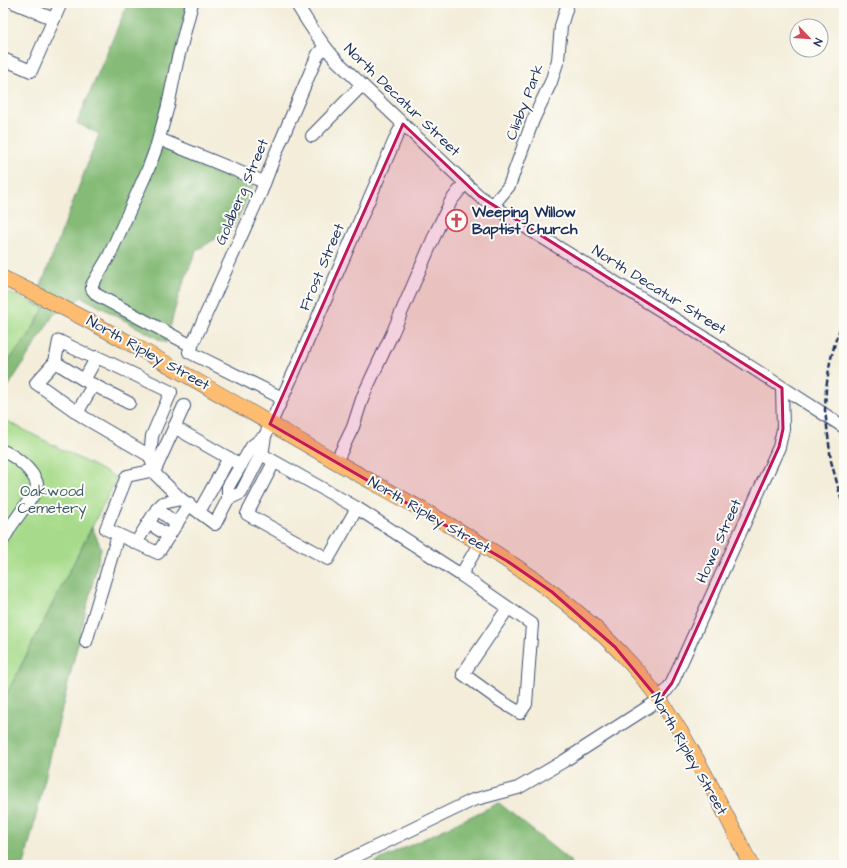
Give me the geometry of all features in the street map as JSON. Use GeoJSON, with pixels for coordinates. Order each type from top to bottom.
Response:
{"type":"FeatureCollection","features":[{"type":"Feature","properties":{"kind":"main road","name":"North Ripley Street"},"geometry":{"type":"LineString","coordinates":[[3,278],[88,320],[202,383],[267,430],[336,462],[479,544],[546,588],[584,618],[631,664],[659,700],[683,737],[711,787],[751,865]]}},
{"type":"Feature","properties":{"kind":"street"},"geometry":{"type":"LineString","coordinates":[[15,3],[54,19]]}},
{"type":"Feature","properties":{"kind":"street"},"geometry":{"type":"LineString","coordinates":[[3,60],[31,71],[61,3]]}},
{"type":"Feature","properties":{"kind":"street"},"geometry":{"type":"LineString","coordinates":[[192,3],[159,139],[149,167],[109,256],[92,285],[92,289],[97,295],[190,349],[282,398]]}},
{"type":"Feature","properties":{"kind":"street","name":"North Decatur Street"},"geometry":{"type":"LineString","coordinates":[[296,3],[325,47],[362,85],[465,184],[522,224],[712,342],[844,427]]}},
{"type":"Feature","properties":{"kind":"street","name":"Clisby Park"},"geometry":{"type":"LineString","coordinates":[[493,205],[509,186],[520,160],[533,120],[546,94],[555,71],[560,49],[561,26],[568,3]]}},
{"type":"Feature","properties":{"kind":"street","name":"Goldberg Street"},"geometry":{"type":"LineString","coordinates":[[190,349],[264,182],[318,54],[325,47]]}},
{"type":"Feature","properties":{"kind":"street"},"geometry":{"type":"LineString","coordinates":[[312,136],[362,85]]}},
{"type":"Feature","properties":{"kind":"street","name":"Frost Street"},"geometry":{"type":"LineString","coordinates":[[267,430],[396,135],[403,124]]}},
{"type":"Feature","properties":{"kind":"street"},"geometry":{"type":"LineString","coordinates":[[159,139],[264,182]]}},
{"type":"Feature","properties":{"kind":"street"},"geometry":{"type":"LineString","coordinates":[[336,462],[353,427],[363,396],[392,334],[409,291],[418,274],[450,200],[465,184]]}},
{"type":"Feature","properties":{"kind":"street"},"geometry":{"type":"LineString","coordinates":[[150,456],[77,413],[36,383],[55,362],[59,341],[171,392],[152,436],[150,456],[156,475],[190,505],[215,524],[228,499],[228,487],[252,446],[267,430]]}},
{"type":"Feature","properties":{"kind":"street"},"geometry":{"type":"LineString","coordinates":[[77,413],[96,359]]}},
{"type":"Feature","properties":{"kind":"street"},"geometry":{"type":"LineString","coordinates":[[55,362],[129,403]]}},
{"type":"Feature","properties":{"kind":"street","name":"Howe Street"},"geometry":{"type":"LineString","coordinates":[[338,865],[473,800],[518,788],[570,757],[659,700],[672,683],[779,447],[783,429],[782,388]]}},
{"type":"Feature","properties":{"kind":"street"},"geometry":{"type":"LineString","coordinates":[[155,470],[184,406]]}},
{"type":"Feature","properties":{"kind":"street"},"geometry":{"type":"LineString","coordinates":[[174,427],[241,465]]}},
{"type":"Feature","properties":{"kind":"street"},"geometry":{"type":"LineString","coordinates":[[228,499],[241,493],[261,454],[267,430]]}},
{"type":"Feature","properties":{"kind":"street"},"geometry":{"type":"LineString","coordinates":[[3,451],[22,463],[37,482],[36,491],[10,526],[3,540]]}},
{"type":"Feature","properties":{"kind":"street"},"geometry":{"type":"LineString","coordinates":[[261,454],[357,508],[461,574],[532,624],[526,704],[520,714],[463,674],[508,608]]}},
{"type":"Feature","properties":{"kind":"street"},"geometry":{"type":"LineString","coordinates":[[155,470],[127,476],[106,529],[158,553],[190,505],[229,458]]}},
{"type":"Feature","properties":{"kind":"street"},"geometry":{"type":"LineString","coordinates":[[274,462],[247,514],[328,559],[357,508]]}},
{"type":"Feature","properties":{"kind":"street"},"geometry":{"type":"LineString","coordinates":[[136,543],[148,523],[163,503],[190,505]]}},
{"type":"Feature","properties":{"kind":"street"},"geometry":{"type":"LineString","coordinates":[[157,510],[177,524]]}},
{"type":"Feature","properties":{"kind":"street"},"geometry":{"type":"LineString","coordinates":[[148,523],[168,536]]}},
{"type":"Feature","properties":{"kind":"street"},"geometry":{"type":"LineString","coordinates":[[86,642],[118,535]]}},
{"type":"Feature","properties":{"kind":"street"},"geometry":{"type":"LineString","coordinates":[[461,574],[479,544]]}},
{"type":"Feature","properties":{"kind":"highlighted area"},"geometry":{"type":"Polygon","coordinates":[[[403,124],[479,196],[782,388],[783,429],[779,447],[672,683],[659,700],[615,647],[552,592],[507,561],[270,424],[403,124]]]}},
{"type":"Feature","properties":{"kind":"green space"},"geometry":{"type":"Polygon","coordinates":[[[128,3],[188,3],[153,143],[254,185],[233,227],[196,251],[178,297],[166,343],[82,297],[54,314],[3,395],[3,368],[29,335],[44,308],[34,304],[99,134],[77,123],[128,3]]]}},
{"type":"Feature","properties":{"kind":"green space"},"geometry":{"type":"Polygon","coordinates":[[[3,290],[44,308],[29,335],[3,368],[3,290]]]}},
{"type":"Feature","properties":{"kind":"green space","name":"Oakwood Cemetery"},"geometry":{"type":"Polygon","coordinates":[[[7,421],[117,478],[3,701],[3,423],[7,421]]]}},
{"type":"Feature","properties":{"kind":"green space"},"geometry":{"type":"Polygon","coordinates":[[[92,527],[101,548],[24,865],[3,865],[3,701],[92,527]]]}},
{"type":"Feature","properties":{"kind":"green space"},"geometry":{"type":"Polygon","coordinates":[[[499,803],[570,861],[571,865],[369,865],[499,803]]]}},
{"type":"Feature","properties":{"kind":"railway"},"geometry":{"type":"LineString","coordinates":[[844,319],[836,339],[830,362],[825,410],[831,461],[844,509]]}},
{"type":"Feature","properties":{"kind":"place","name":"Weeping Willow Baptist Church"},"geometry":{"type":"Point","coordinates":[456,221]}}]}
